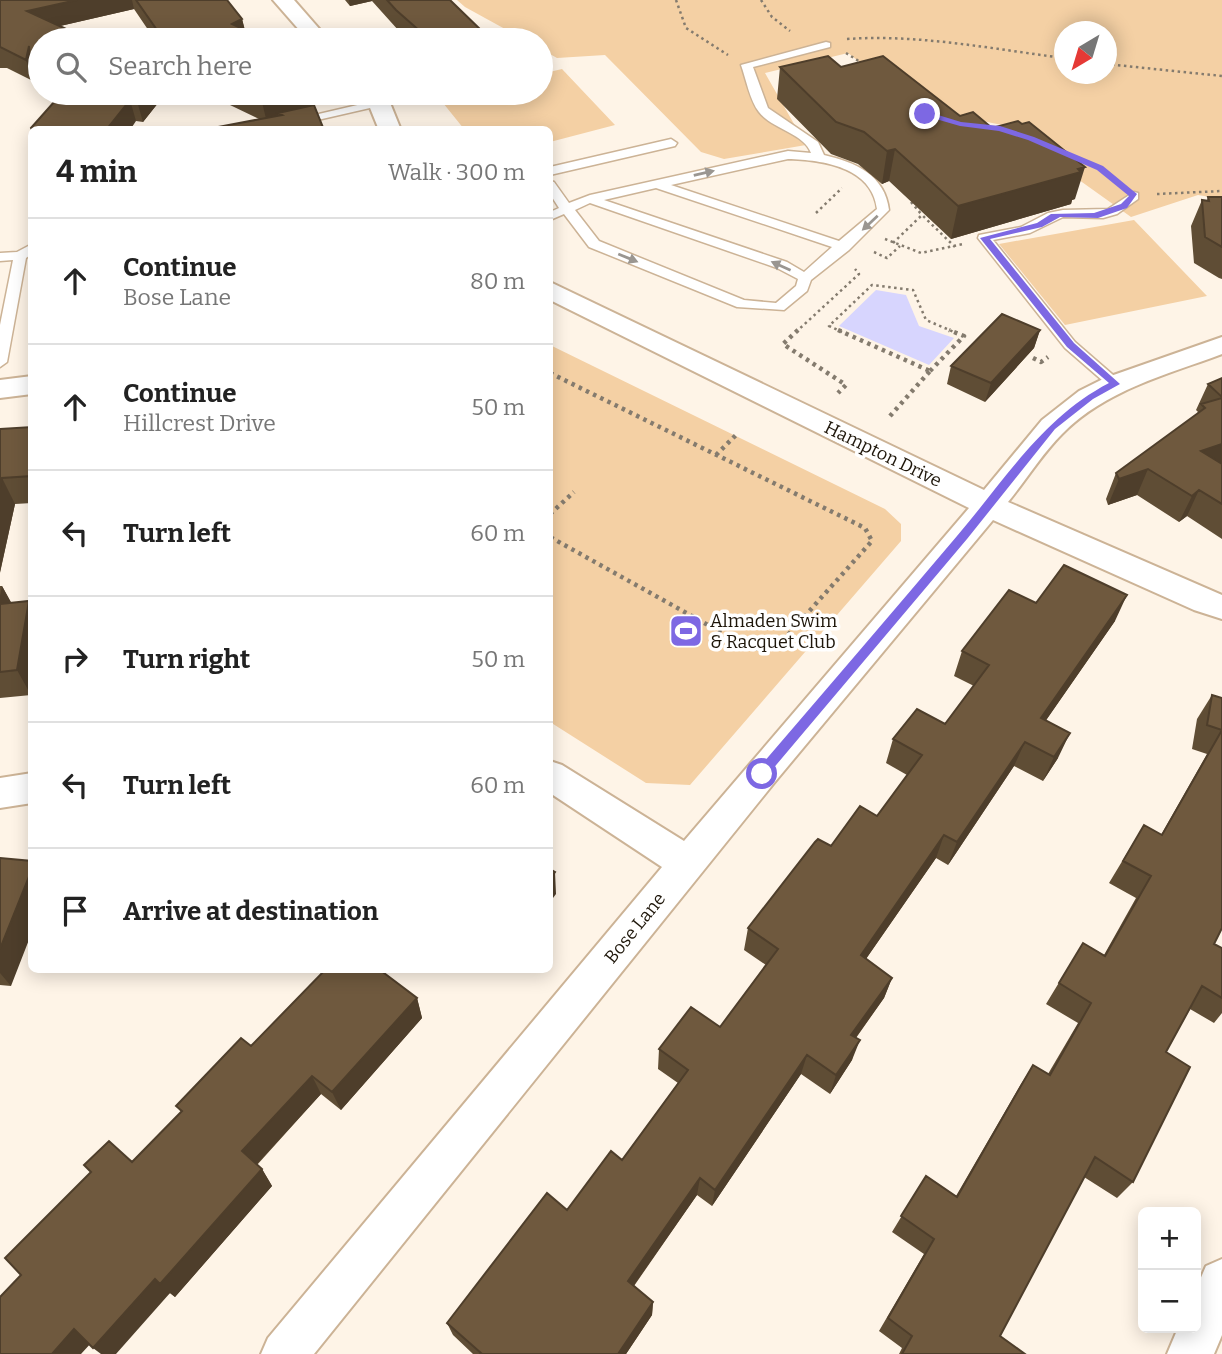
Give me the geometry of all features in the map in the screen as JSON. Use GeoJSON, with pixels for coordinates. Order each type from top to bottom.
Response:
{"type":"FeatureCollection","features":[{"type":"Feature","properties":{"kind":"street"},"geometry":{"type":"LineString","coordinates":[[283,0],[309,28]]}},
{"type":"Feature","properties":{"kind":"street"},"geometry":{"type":"LineString","coordinates":[[380,105],[388,126]]}},
{"type":"Feature","properties":{"kind":"street","name":"Hampton Drive"},"geometry":{"type":"LineString","coordinates":[[553,291],[989,505],[1193,597],[1222,607]]}},
{"type":"Feature","properties":{"kind":"street","name":"Bose Lane"},"geometry":{"type":"LineString","coordinates":[[284,1354],[1052,427],[1089,397],[1115,384],[1222,345]]}},
{"type":"Feature","properties":{"kind":"street"},"geometry":{"type":"LineString","coordinates":[[0,389],[28,386]]}},
{"type":"Feature","properties":{"kind":"street"},"geometry":{"type":"LineString","coordinates":[[553,777],[688,864]]}},
{"type":"Feature","properties":{"kind":"street"},"geometry":{"type":"LineString","coordinates":[[0,793],[28,789]]}},
{"type":"Feature","properties":{"kind":"street"},"geometry":{"type":"LineString","coordinates":[[1190,1354],[1222,1282]]}},
{"type":"Feature","properties":{"kind":"lane"},"geometry":{"type":"LineString","coordinates":[[818,156],[808,141],[764,110],[747,65],[826,46]]}},
{"type":"Feature","properties":{"kind":"lane"},"geometry":{"type":"LineString","coordinates":[[271,126],[351,105]]}},
{"type":"Feature","properties":{"kind":"lane"},"geometry":{"type":"LineString","coordinates":[[553,170],[671,143]]}},
{"type":"Feature","properties":{"kind":"lane"},"geometry":{"type":"LineString","coordinates":[[553,190],[571,214],[594,244],[742,304],[779,307],[802,288],[806,278],[883,210],[884,199],[877,187],[857,171],[834,159],[788,155],[590,199],[571,214],[553,216]]}},
{"type":"Feature","properties":{"kind":"lane"},"geometry":{"type":"LineString","coordinates":[[656,184],[844,247]]}},
{"type":"Feature","properties":{"kind":"lane"},"geometry":{"type":"LineString","coordinates":[[1115,384],[1070,345],[984,238],[1040,225],[1051,216],[1095,216],[1124,206],[1134,196]]}},
{"type":"Feature","properties":{"kind":"lane"},"geometry":{"type":"LineString","coordinates":[[590,199],[782,265],[806,278]]}},
{"type":"Feature","properties":{"kind":"lane"},"geometry":{"type":"LineString","coordinates":[[0,257],[26,252],[0,362]]}},
{"type":"Feature","properties":{"kind":"path"},"geometry":{"type":"LineString","coordinates":[[676,0],[686,28],[732,59],[747,65]]}},
{"type":"Feature","properties":{"kind":"path"},"geometry":{"type":"LineString","coordinates":[[761,0],[766,10],[786,28],[856,57],[874,73]]}},
{"type":"Feature","properties":{"kind":"path"},"geometry":{"type":"LineString","coordinates":[[826,46],[855,38],[897,38],[945,41],[1054,56]]}},
{"type":"Feature","properties":{"kind":"path"},"geometry":{"type":"LineString","coordinates":[[1117,65],[1222,76]]}},
{"type":"Feature","properties":{"kind":"path"},"geometry":{"type":"LineString","coordinates":[[1061,151],[1100,168],[1134,196],[1222,191]]}},
{"type":"Feature","properties":{"kind":"path"},"geometry":{"type":"LineString","coordinates":[[815,214],[845,183]]}},
{"type":"Feature","properties":{"kind":"path"},"geometry":{"type":"LineString","coordinates":[[911,202],[955,247]]}},
{"type":"Feature","properties":{"kind":"path"},"geometry":{"type":"LineString","coordinates":[[892,243],[922,215]]}},
{"type":"Feature","properties":{"kind":"path"},"geometry":{"type":"LineString","coordinates":[[863,248],[887,258],[900,246]]}},
{"type":"Feature","properties":{"kind":"path"},"geometry":{"type":"LineString","coordinates":[[890,416],[964,336],[926,320],[913,290],[872,285],[829,327],[929,371]]}},
{"type":"Feature","properties":{"kind":"path"},"geometry":{"type":"LineString","coordinates":[[1044,348],[1055,353]]}},
{"type":"Feature","properties":{"kind":"path"},"geometry":{"type":"LineString","coordinates":[[553,374],[865,528],[872,541],[778,646],[751,649],[553,539]]}},
{"type":"Feature","properties":{"kind":"path"},"geometry":{"type":"LineString","coordinates":[[716,455],[738,433]]}},
{"type":"Feature","properties":{"kind":"path"},"geometry":{"type":"LineString","coordinates":[[553,511],[574,492]]}},
{"type":"Feature","properties":{"kind":"shaded area"},"geometry":{"type":"Polygon","coordinates":[[[457,0],[1222,0],[1222,199],[1198,195],[1131,217],[1002,125],[918,108],[848,53],[765,73],[806,145],[724,159],[701,152],[605,55],[557,58],[553,56],[553,28],[503,28],[457,0]]]}},
{"type":"Feature","properties":{"kind":"shaded area"},"geometry":{"type":"Polygon","coordinates":[[[562,69],[615,125],[553,141],[553,126],[462,126],[445,105],[553,105],[553,71],[562,69]]]}},
{"type":"Feature","properties":{"kind":"shaded area"},"geometry":{"type":"Polygon","coordinates":[[[1134,220],[1207,296],[1065,325],[999,244],[1134,220]]]}},
{"type":"Feature","properties":{"kind":"shaded area","name":"Almaden Swim & Racquet Club"},"geometry":{"type":"Polygon","coordinates":[[[553,346],[885,509],[901,524],[901,541],[690,785],[646,783],[553,724],[553,346]]]}},
{"type":"Feature","properties":{"kind":"water"},"geometry":{"type":"Polygon","coordinates":[[[876,290],[906,295],[919,326],[954,338],[929,365],[839,326],[876,290]]]}},
{"type":"Feature","properties":{"kind":"building"},"geometry":{"type":"Polygon","coordinates":[[[0,0],[77,0],[27,11],[64,28],[28,28],[26,60],[0,47],[0,0]]]}},
{"type":"Feature","properties":{"kind":"building"},"geometry":{"type":"Polygon","coordinates":[[[136,0],[227,0],[242,19],[232,24],[240,28],[156,28],[136,0]]]}},
{"type":"Feature","properties":{"kind":"building"},"geometry":{"type":"Polygon","coordinates":[[[387,0],[450,0],[479,28],[416,28],[387,0]]]}},
{"type":"Feature","properties":{"kind":"building"},"geometry":{"type":"Polygon","coordinates":[[[828,56],[841,67],[883,56],[960,116],[973,112],[992,128],[1018,121],[1022,124],[1029,122],[1085,167],[1078,169],[1081,172],[958,206],[895,149],[887,151],[864,132],[836,122],[780,67],[828,56]]]}},
{"type":"Feature","properties":{"kind":"building"},"geometry":{"type":"Polygon","coordinates":[[[51,105],[126,105],[109,126],[33,126],[51,105]]]}},
{"type":"Feature","properties":{"kind":"building"},"geometry":{"type":"Polygon","coordinates":[[[314,105],[322,126],[223,126],[282,115],[278,113],[314,105]]]}},
{"type":"Feature","properties":{"kind":"building"},"geometry":{"type":"Polygon","coordinates":[[[1208,197],[1222,197],[1222,247],[1205,237],[1202,200],[1209,201],[1208,197]]]}},
{"type":"Feature","properties":{"kind":"building"},"geometry":{"type":"Polygon","coordinates":[[[1002,314],[1040,330],[991,383],[951,366],[1002,314]]]}},
{"type":"Feature","properties":{"kind":"building"},"geometry":{"type":"Polygon","coordinates":[[[1222,378],[1222,397],[1208,384],[1222,378]]]}},
{"type":"Feature","properties":{"kind":"building"},"geometry":{"type":"Polygon","coordinates":[[[1222,398],[1222,444],[1201,451],[1222,464],[1222,504],[1199,490],[1192,496],[1148,469],[1119,479],[1116,473],[1205,408],[1201,404],[1222,398]]]}},
{"type":"Feature","properties":{"kind":"building"},"geometry":{"type":"Polygon","coordinates":[[[28,427],[28,476],[2,478],[0,488],[0,429],[28,427]]]}},
{"type":"Feature","properties":{"kind":"building"},"geometry":{"type":"Polygon","coordinates":[[[1064,565],[1127,595],[1041,718],[1070,733],[1054,757],[1025,742],[957,842],[944,835],[861,955],[892,978],[851,1035],[860,1040],[836,1075],[807,1055],[715,1190],[700,1178],[628,1281],[653,1302],[618,1354],[480,1354],[447,1323],[547,1193],[567,1210],[611,1151],[622,1160],[688,1070],[659,1049],[691,1007],[720,1027],[778,949],[748,928],[818,839],[831,846],[860,806],[877,816],[922,755],[893,739],[917,709],[945,724],[989,665],[962,651],[1009,590],[1036,603],[1064,565]]]}},
{"type":"Feature","properties":{"kind":"building"},"geometry":{"type":"Polygon","coordinates":[[[28,601],[17,670],[0,672],[0,604],[28,601]]]}},
{"type":"Feature","properties":{"kind":"building"},"geometry":{"type":"Polygon","coordinates":[[[1212,695],[1222,698],[1222,730],[1207,725],[1212,695]]]}},
{"type":"Feature","properties":{"kind":"building"},"geometry":{"type":"Polygon","coordinates":[[[1222,730],[1222,928],[1214,944],[1222,948],[1222,998],[1202,986],[1166,1052],[1190,1067],[1133,1182],[1095,1157],[1000,1336],[1025,1354],[902,1354],[912,1336],[888,1318],[934,1239],[901,1216],[926,1176],[957,1197],[1033,1065],[1050,1075],[1091,1003],[1059,983],[1083,943],[1105,956],[1151,876],[1123,861],[1144,825],[1162,835],[1222,730]]]}},
{"type":"Feature","properties":{"kind":"building"},"geometry":{"type":"Polygon","coordinates":[[[0,858],[28,861],[28,879],[0,949],[0,858]]]}},
{"type":"Feature","properties":{"kind":"building"},"geometry":{"type":"Polygon","coordinates":[[[322,973],[384,973],[417,998],[332,1092],[312,1076],[242,1151],[262,1169],[160,1284],[155,1279],[93,1348],[74,1329],[52,1354],[0,1354],[0,1297],[21,1275],[5,1258],[91,1172],[84,1165],[109,1141],[132,1162],[182,1111],[176,1106],[241,1038],[251,1046],[322,973]]]}},
{"type":"Feature","properties":{"kind":"place","name":"Almaden Swim & Racquet Club"},"geometry":{"type":"Point","coordinates":[686,631]}},
{"type":"Feature","properties":{"kind":"route"},"geometry":{"type":"LineString","coordinates":[[762,774],[963,537],[1052,427],[1089,397],[1115,384],[1070,345],[984,238],[1040,225],[1051,216],[1095,216],[1124,206],[1134,196],[1100,168],[1031,138],[925,114]]}}]}
